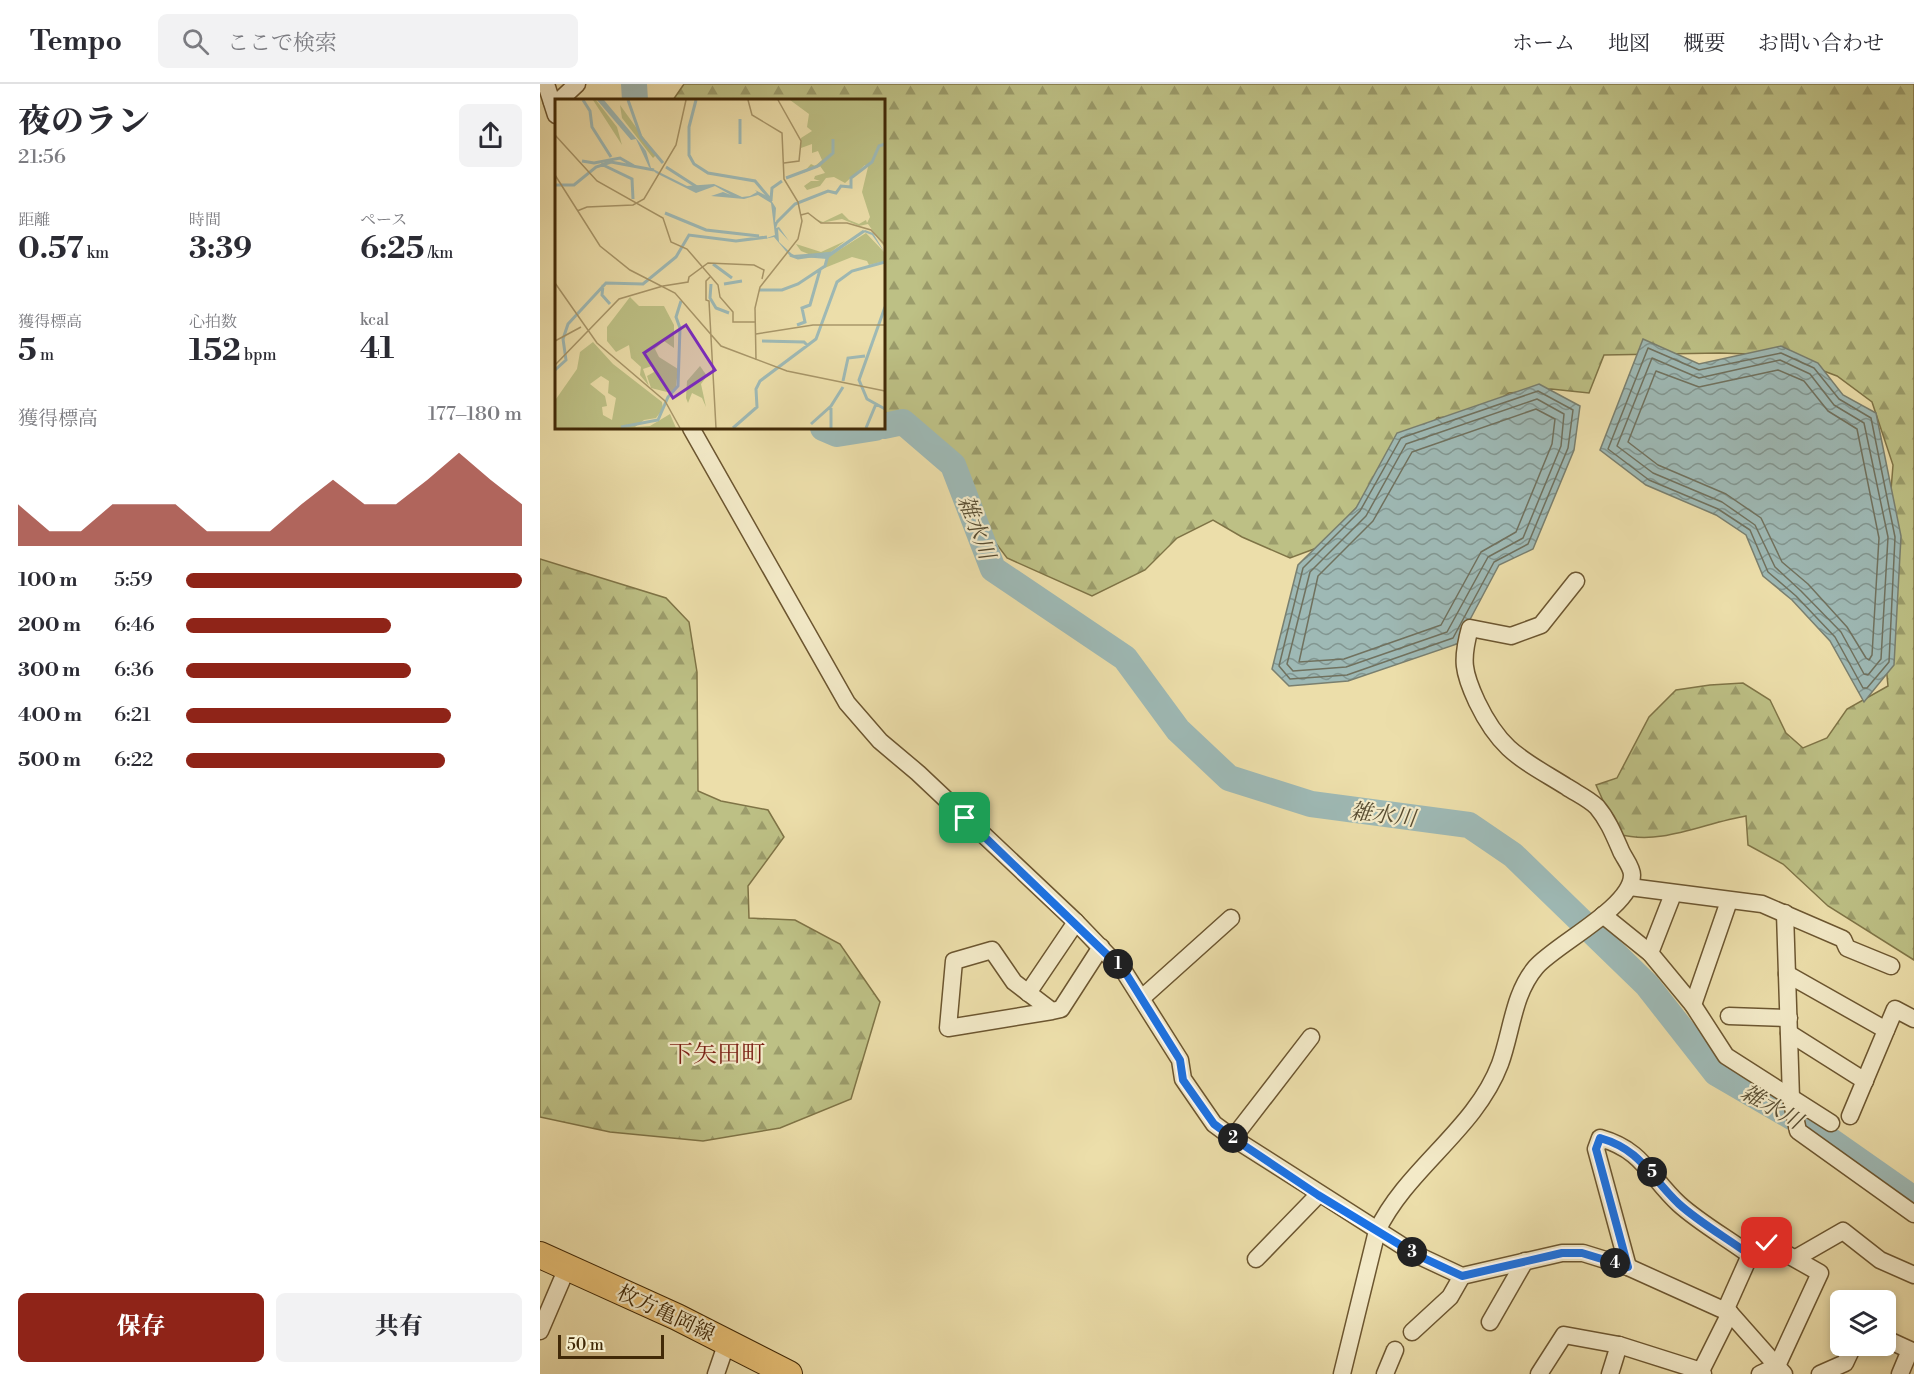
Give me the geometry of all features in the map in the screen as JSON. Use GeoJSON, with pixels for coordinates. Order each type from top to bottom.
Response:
{"type":"FeatureCollection","features":[{"type":"Feature","properties":{"kind":"main road","name":"枚方亀岡線"},"geometry":{"type":"LineString","coordinates":[[540,1255],[727,1342],[789,1374]]}},
{"type":"Feature","properties":{"kind":"street"},"geometry":{"type":"LineString","coordinates":[[546,84],[554,109]]}},
{"type":"Feature","properties":{"kind":"street"},"geometry":{"type":"LineString","coordinates":[[563,99],[577,84]]}},
{"type":"Feature","properties":{"kind":"street"},"geometry":{"type":"LineString","coordinates":[[692,429],[847,703],[880,741],[918,773],[1076,922],[1125,972],[1143,997],[1180,1060],[1183,1080],[1214,1124],[1318,1195],[1415,1254],[1462,1276],[1562,1253],[1582,1253],[1628,1267],[1728,1312],[1780,1370]]}},
{"type":"Feature","properties":{"kind":"street"},"geometry":{"type":"LineString","coordinates":[[1342,1374],[1377,1231],[1387,1210],[1469,1116],[1487,1089],[1499,1065],[1521,990],[1528,978],[1538,965],[1603,915],[1630,887],[1633,873],[1608,821],[1595,805],[1516,755],[1497,739],[1468,684],[1462,655],[1470,628],[1511,636],[1541,625],[1576,581]]}},
{"type":"Feature","properties":{"kind":"street"},"geometry":{"type":"LineString","coordinates":[[1630,887],[1762,904],[1843,939],[1847,948],[1891,966]]}},
{"type":"Feature","properties":{"kind":"street"},"geometry":{"type":"LineString","coordinates":[[1650,953],[1673,894]]}},
{"type":"Feature","properties":{"kind":"street"},"geometry":{"type":"LineString","coordinates":[[1693,1005],[1729,901]]}},
{"type":"Feature","properties":{"kind":"street"},"geometry":{"type":"LineString","coordinates":[[1785,913],[1791,1098],[1798,1131],[1914,1214]]}},
{"type":"Feature","properties":{"kind":"street"},"geometry":{"type":"LineString","coordinates":[[1603,915],[1650,953],[1693,1005],[1726,1056],[1831,1123]]}},
{"type":"Feature","properties":{"kind":"street"},"geometry":{"type":"LineString","coordinates":[[1143,997],[1232,918]]}},
{"type":"Feature","properties":{"kind":"street"},"geometry":{"type":"LineString","coordinates":[[1028,993],[1076,922]]}},
{"type":"Feature","properties":{"kind":"street"},"geometry":{"type":"LineString","coordinates":[[1052,1011],[1014,982],[992,950],[954,961],[948,1028],[1052,1011],[1061,1009],[1101,947]]}},
{"type":"Feature","properties":{"kind":"street"},"geometry":{"type":"LineString","coordinates":[[1787,974],[1886,1030]]}},
{"type":"Feature","properties":{"kind":"street"},"geometry":{"type":"LineString","coordinates":[[1850,1116],[1895,1009],[1914,1019]]}},
{"type":"Feature","properties":{"kind":"street"},"geometry":{"type":"LineString","coordinates":[[1729,1016],[1789,1026],[1865,1081]]}},
{"type":"Feature","properties":{"kind":"street"},"geometry":{"type":"LineString","coordinates":[[1233,1138],[1311,1037]]}},
{"type":"Feature","properties":{"kind":"street"},"geometry":{"type":"LineString","coordinates":[[1628,1267],[1596,1149],[1600,1138],[1621,1144],[1649,1169],[1679,1204],[1750,1255]]}},
{"type":"Feature","properties":{"kind":"street"},"geometry":{"type":"LineString","coordinates":[[1256,1259],[1318,1195]]}},
{"type":"Feature","properties":{"kind":"street"},"geometry":{"type":"LineString","coordinates":[[1796,1258],[1843,1231],[1880,1260],[1914,1275]]}},
{"type":"Feature","properties":{"kind":"street"},"geometry":{"type":"LineString","coordinates":[[1539,1374],[1564,1335],[1619,1345],[1702,1373],[1750,1255],[1767,1243],[1820,1273],[1780,1370]]}},
{"type":"Feature","properties":{"kind":"street"},"geometry":{"type":"LineString","coordinates":[[1490,1322],[1525,1262]]}},
{"type":"Feature","properties":{"kind":"street"},"geometry":{"type":"LineString","coordinates":[[540,1331],[567,1268]]}},
{"type":"Feature","properties":{"kind":"street"},"geometry":{"type":"LineString","coordinates":[[1412,1332],[1450,1297],[1462,1276]]}},
{"type":"Feature","properties":{"kind":"street"},"geometry":{"type":"LineString","coordinates":[[716,1374],[727,1342]]}},
{"type":"Feature","properties":{"kind":"street"},"geometry":{"type":"LineString","coordinates":[[1896,1344],[1910,1350],[1900,1374]]}},
{"type":"Feature","properties":{"kind":"street"},"geometry":{"type":"LineString","coordinates":[[1610,1374],[1619,1345]]}},
{"type":"Feature","properties":{"kind":"street"},"geometry":{"type":"LineString","coordinates":[[1385,1374],[1395,1350]]}},
{"type":"Feature","properties":{"kind":"street"},"geometry":{"type":"LineString","coordinates":[[1820,1374],[1845,1363],[1848,1356]]}},
{"type":"Feature","properties":{"kind":"street"},"geometry":{"type":"LineString","coordinates":[[1760,1374],[1780,1370]]}},
{"type":"Feature","properties":{"kind":"green space"},"geometry":{"type":"Polygon","coordinates":[[[684,84],[1914,84],[1914,960],[1828,906],[1783,864],[1748,845],[1746,816],[1666,835],[1634,837],[1618,834],[1596,785],[1617,778],[1649,717],[1676,690],[1743,683],[1770,700],[1786,733],[1803,748],[1827,738],[1847,709],[1888,686],[1881,615],[1893,465],[1872,402],[1837,376],[1781,355],[1720,353],[1604,355],[1589,393],[1551,389],[1509,393],[1479,413],[1437,418],[1322,546],[1290,558],[1242,537],[1213,520],[1177,538],[1145,570],[1092,596],[1007,558],[986,530],[967,472],[918,421],[885,412],[885,99],[674,99],[684,84]]]}},
{"type":"Feature","properties":{"kind":"green space"},"geometry":{"type":"Polygon","coordinates":[[[540,559],[666,598],[689,622],[697,672],[698,791],[721,801],[768,810],[784,837],[748,886],[749,918],[795,920],[840,944],[880,1002],[851,1099],[780,1128],[703,1141],[610,1132],[540,1117],[540,559]]]}},
{"type":"Feature","properties":{"kind":"water"},"geometry":{"type":"Polygon","coordinates":[[[1643,339],[1699,364],[1781,346],[1818,363],[1843,395],[1876,413],[1901,536],[1894,665],[1864,702],[1830,641],[1792,600],[1763,576],[1746,535],[1716,515],[1646,485],[1600,450],[1643,339]]]}},
{"type":"Feature","properties":{"kind":"water"},"geometry":{"type":"Polygon","coordinates":[[[1539,384],[1580,406],[1574,450],[1533,549],[1499,565],[1457,644],[1348,681],[1289,686],[1272,669],[1298,565],[1356,508],[1397,433],[1539,384]]]}},
{"type":"Feature","properties":{"kind":"waterway","name":"雑水川"},"geometry":{"type":"LineString","coordinates":[[634,84],[635,99]]}},
{"type":"Feature","properties":{"kind":"waterway","name":"雑水川"},"geometry":{"type":"LineString","coordinates":[[885,426],[903,422],[953,465],[993,569],[1125,658],[1178,730],[1229,778],[1311,804],[1469,825],[1513,855],[1647,985],[1716,1073],[1821,1134],[1914,1199]]}},
{"type":"Feature","properties":{"kind":"waterway","name":"雑水川"},"geometry":{"type":"LineString","coordinates":[[825,429],[837,434],[869,429]]}},
{"type":"Feature","properties":{"kind":"district","name":"下矢田町"},"geometry":{"type":"Point","coordinates":[717,1054]}},
{"type":"Feature","properties":{"kind":"route"},"geometry":{"type":"LineString","coordinates":[[965,818],[1076,922],[1125,972],[1143,997],[1180,1060],[1183,1080],[1214,1124],[1318,1195],[1415,1254],[1462,1276],[1562,1253],[1582,1253],[1628,1267],[1596,1149],[1600,1138],[1621,1144],[1649,1169],[1679,1204],[1750,1255],[1767,1243]]}}]}
